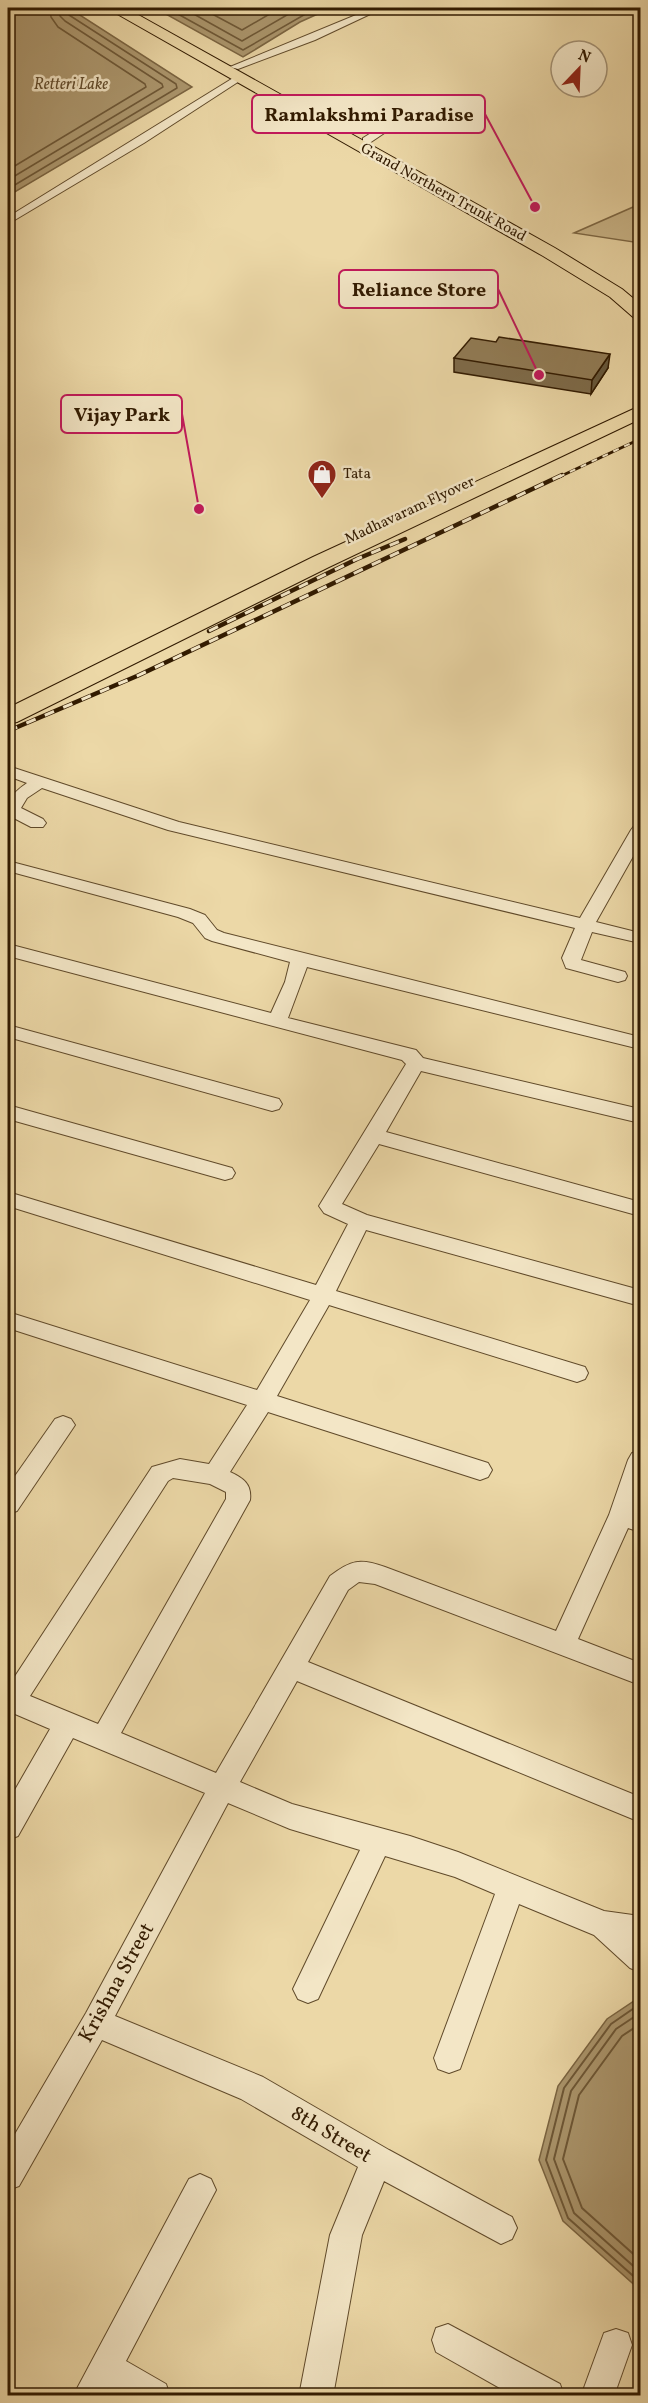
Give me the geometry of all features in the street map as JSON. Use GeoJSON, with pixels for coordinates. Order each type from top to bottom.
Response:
{"type":"FeatureCollection","features":[{"type":"Feature","properties":{"kind":"main road","name":"Grand Northern Trunk Road"},"geometry":{"type":"LineString","coordinates":[[117,8],[237,72],[549,252],[616,293],[640,313]]}},
{"type":"Feature","properties":{"kind":"main road"},"geometry":{"type":"LineString","coordinates":[[131,8],[237,72],[367,140],[640,292]]}},
{"type":"Feature","properties":{"kind":"main road"},"geometry":{"type":"LineString","coordinates":[[8,717],[190,613],[332,540],[640,392]]}},
{"type":"Feature","properties":{"kind":"main road","name":"Madhavaram Flyover"},"geometry":{"type":"LineString","coordinates":[[190,613],[640,400]]}},
{"type":"Feature","properties":{"kind":"main road","name":"Madhavaram Flyover"},"geometry":{"type":"LineString","coordinates":[[190,613],[640,412]]}},
{"type":"Feature","properties":{"kind":"main road"},"geometry":{"type":"LineString","coordinates":[[190,613],[204,628],[640,420]]}},
{"type":"Feature","properties":{"kind":"main road"},"geometry":{"type":"LineString","coordinates":[[8,695],[190,613]]}},
{"type":"Feature","properties":{"kind":"street"},"geometry":{"type":"LineString","coordinates":[[8,221],[140,141],[237,72],[379,8]]}},
{"type":"Feature","properties":{"kind":"street"},"geometry":{"type":"LineString","coordinates":[[367,140],[406,114]]}},
{"type":"Feature","properties":{"kind":"street"},"geometry":{"type":"LineString","coordinates":[[8,771],[174,826],[640,938]]}},
{"type":"Feature","properties":{"kind":"street"},"geometry":{"type":"LineString","coordinates":[[37,823],[11,810],[21,795],[39,782]]}},
{"type":"Feature","properties":{"kind":"street"},"geometry":{"type":"LineString","coordinates":[[618,976],[573,964],[571,958],[586,924],[640,830]]}},
{"type":"Feature","properties":{"kind":"street"},"geometry":{"type":"LineString","coordinates":[[8,866],[184,913],[199,919],[211,934],[218,937],[640,1043]]}},
{"type":"Feature","properties":{"kind":"street"},"geometry":{"type":"LineString","coordinates":[[8,950],[409,1055],[416,1063],[640,1116]]}},
{"type":"Feature","properties":{"kind":"street"},"geometry":{"type":"LineString","coordinates":[[277,1021],[294,982],[300,959]]}},
{"type":"Feature","properties":{"kind":"street"},"geometry":{"type":"LineString","coordinates":[[8,1031],[272,1104]]}},
{"type":"Feature","properties":{"kind":"street"},"geometry":{"type":"LineString","coordinates":[[416,1063],[330,1206],[331,1208],[360,1221],[640,1298]]}},
{"type":"Feature","properties":{"kind":"street"},"geometry":{"type":"LineString","coordinates":[[8,1112],[225,1173]]}},
{"type":"Feature","properties":{"kind":"street"},"geometry":{"type":"LineString","coordinates":[[374,1136],[640,1209]]}},
{"type":"Feature","properties":{"kind":"street"},"geometry":{"type":"LineString","coordinates":[[8,1199],[577,1373]]}},
{"type":"Feature","properties":{"kind":"street"},"geometry":{"type":"LineString","coordinates":[[215,1475],[263,1400],[323,1297],[327,1283],[360,1221]]}},
{"type":"Feature","properties":{"kind":"street"},"geometry":{"type":"LineString","coordinates":[[8,1320],[480,1470]]}},
{"type":"Feature","properties":{"kind":"street"},"geometry":{"type":"LineString","coordinates":[[8,1504],[63,1425]]}},
{"type":"Feature","properties":{"kind":"street"},"geometry":{"type":"LineString","coordinates":[[640,1460],[631,1518],[563,1644],[640,1674]]}},
{"type":"Feature","properties":{"kind":"street"},"geometry":{"type":"LineString","coordinates":[[104,1738],[238,1500],[239,1491],[234,1485],[215,1475],[176,1467],[160,1474],[10,1700],[290,1816],[378,1842],[410,1848],[458,1865],[604,1925],[640,1930]]}},
{"type":"Feature","properties":{"kind":"street","name":"Krishna Street"},"geometry":{"type":"LineString","coordinates":[[8,2175],[96,2023],[222,1788],[339,1583],[355,1571],[375,1574],[563,1644]]}},
{"type":"Feature","properties":{"kind":"street"},"geometry":{"type":"LineString","coordinates":[[292,1667],[640,1810]]}},
{"type":"Feature","properties":{"kind":"street"},"geometry":{"type":"LineString","coordinates":[[8,1827],[68,1723]]}},
{"type":"Feature","properties":{"kind":"street"},"geometry":{"type":"LineString","coordinates":[[308,1989],[378,1842]]}},
{"type":"Feature","properties":{"kind":"street"},"geometry":{"type":"LineString","coordinates":[[449,2058],[511,1888]]}},
{"type":"Feature","properties":{"kind":"street"},"geometry":{"type":"LineString","coordinates":[[604,1925],[640,1958]]}},
{"type":"Feature","properties":{"kind":"street","name":"8th Street"},"geometry":{"type":"LineString","coordinates":[[96,2023],[252,2088],[378,2161],[361,2194],[346,2235],[316,2396]]}},
{"type":"Feature","properties":{"kind":"street"},"geometry":{"type":"LineString","coordinates":[[378,2161],[501,2228]]}},
{"type":"Feature","properties":{"kind":"street"},"geometry":{"type":"LineString","coordinates":[[89,2396],[200,2190]]}},
{"type":"Feature","properties":{"kind":"street"},"geometry":{"type":"LineString","coordinates":[[448,2340],[548,2396]]}},
{"type":"Feature","properties":{"kind":"street"},"geometry":{"type":"LineString","coordinates":[[597,2396],[616,2345]]}},
{"type":"Feature","properties":{"kind":"street"},"geometry":{"type":"LineString","coordinates":[[105,2367],[154,2396]]}},
{"type":"Feature","properties":{"kind":"shaded area"},"geometry":{"type":"Polygon","coordinates":[[[640,204],[640,243],[574,233],[640,204]]]}},
{"type":"Feature","properties":{"kind":"water","name":"Retteri Lake"},"geometry":{"type":"Polygon","coordinates":[[[8,8],[69,8],[192,87],[8,196],[8,8]]]}},
{"type":"Feature","properties":{"kind":"water"},"geometry":{"type":"Polygon","coordinates":[[[155,8],[331,8],[300,22],[243,57],[155,8]]]}},
{"type":"Feature","properties":{"kind":"water"},"geometry":{"type":"Polygon","coordinates":[[[640,1997],[640,2290],[563,2221],[539,2160],[558,2086],[607,2019],[640,1997]]]}},
{"type":"Feature","properties":{"kind":"building"},"geometry":{"type":"Polygon","coordinates":[[[499,337],[610,354],[592,380],[454,358],[471,338],[496,342],[499,337]]]}},
{"type":"Feature","properties":{"kind":"railway"},"geometry":{"type":"LineString","coordinates":[[559,477],[640,439]]}},
{"type":"Feature","properties":{"kind":"railway"},"geometry":{"type":"LineString","coordinates":[[8,731],[137,676],[562,475]]}},
{"type":"Feature","properties":{"kind":"railway"},"geometry":{"type":"LineString","coordinates":[[209,631],[357,559],[405,539]]}},
{"type":"Feature","properties":{"kind":"place","name":"Ramlakshmi Paradise"},"geometry":{"type":"Point","coordinates":[535,207]}},
{"type":"Feature","properties":{"kind":"place","name":"Reliance Store"},"geometry":{"type":"Point","coordinates":[539,375]}},
{"type":"Feature","properties":{"kind":"place","name":"Tata"},"geometry":{"type":"Point","coordinates":[322,500]}},
{"type":"Feature","properties":{"kind":"place","name":"Vijay Park"},"geometry":{"type":"Point","coordinates":[199,509]}}]}
